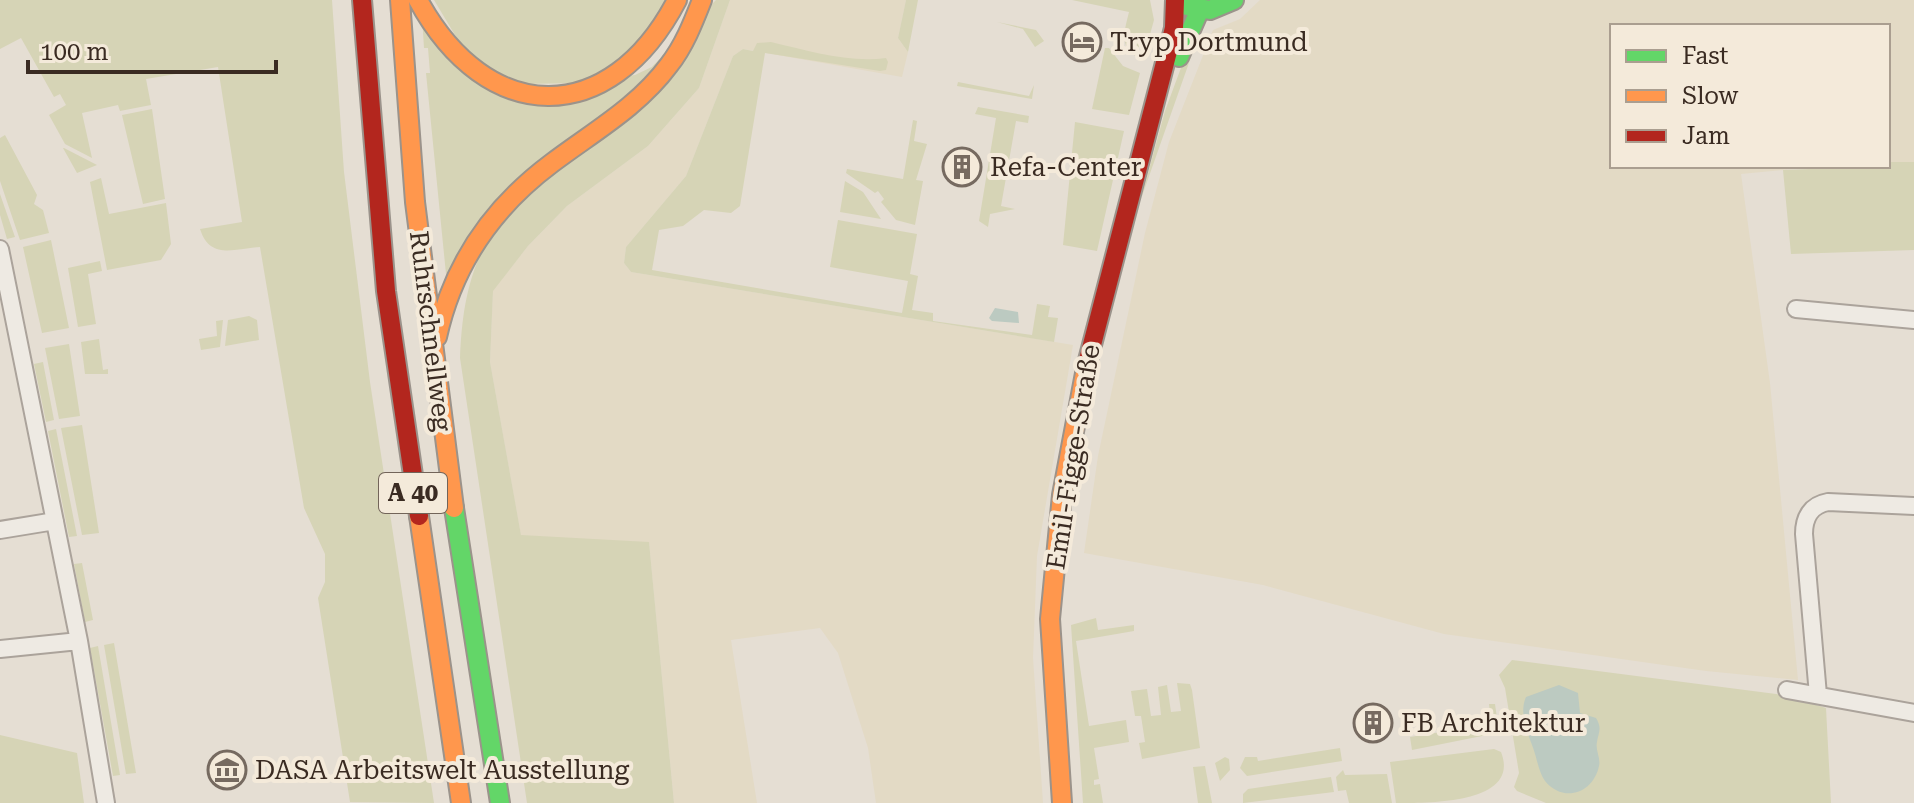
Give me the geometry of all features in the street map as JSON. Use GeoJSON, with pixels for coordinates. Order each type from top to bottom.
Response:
{"type":"FeatureCollection","features":[{"type":"Feature","properties":{"kind":"main road","name":"Ruhrschnellweg"},"geometry":{"type":"LineString","coordinates":[[362,0],[386,291],[461,803]]}},
{"type":"Feature","properties":{"kind":"main road","name":"Ruhrschnellweg"},"geometry":{"type":"LineString","coordinates":[[400,0],[417,224],[437,387],[500,803]]}},
{"type":"Feature","properties":{"kind":"main road"},"geometry":{"type":"LineString","coordinates":[[418,0],[440,36],[472,70],[514,89],[554,95],[594,88],[627,70],[650,49],[666,26],[677,0]]}},
{"type":"Feature","properties":{"kind":"main road"},"geometry":{"type":"LineString","coordinates":[[437,387],[436,348],[441,318],[458,275],[481,234],[521,188],[631,109],[652,89],[672,63],[702,0]]}},
{"type":"Feature","properties":{"kind":"main road","name":"Emil-Figge-Straße"},"geometry":{"type":"LineString","coordinates":[[1062,803],[1052,692],[1050,619],[1062,495],[1094,327],[1152,118],[1174,28],[1177,0],[1200,9],[1152,118]]}},
{"type":"Feature","properties":{"kind":"main road"},"geometry":{"type":"LineString","coordinates":[[1200,9],[1220,7],[1234,0]]}},
{"type":"Feature","properties":{"kind":"street"},"geometry":{"type":"LineString","coordinates":[[0,249],[7,314],[55,521],[106,803]]}},
{"type":"Feature","properties":{"kind":"street"},"geometry":{"type":"LineString","coordinates":[[1796,309],[1914,320]]}},
{"type":"Feature","properties":{"kind":"street"},"geometry":{"type":"LineString","coordinates":[[1818,695],[1804,534],[1807,516],[1815,506],[1828,502],[1914,506]]}},
{"type":"Feature","properties":{"kind":"street"},"geometry":{"type":"LineString","coordinates":[[0,530],[55,521]]}},
{"type":"Feature","properties":{"kind":"street"},"geometry":{"type":"LineString","coordinates":[[0,649],[79,641]]}},
{"type":"Feature","properties":{"kind":"street"},"geometry":{"type":"LineString","coordinates":[[1787,690],[1914,713]]}},
{"type":"Feature","properties":{"kind":"shaded area"},"geometry":{"type":"Polygon","coordinates":[[[0,0],[332,0],[344,172],[370,382],[434,803],[350,802],[318,598],[325,582],[325,554],[304,508],[260,247],[217,249],[204,239],[200,229],[242,222],[218,67],[146,79],[151,105],[120,111],[118,105],[82,113],[92,158],[65,144],[49,115],[66,105],[60,94],[54,97],[21,38],[0,49],[0,0]]]}},
{"type":"Feature","properties":{"kind":"shaded area"},"geometry":{"type":"Polygon","coordinates":[[[434,0],[670,0],[649,39],[586,83],[519,84],[467,55],[434,0]]]}},
{"type":"Feature","properties":{"kind":"shaded area"},"geometry":{"type":"Polygon","coordinates":[[[716,0],[730,0],[699,88],[648,146],[567,206],[528,246],[493,291],[490,362],[521,535],[649,542],[674,803],[527,803],[460,358],[467,296],[488,238],[716,0]]]}},
{"type":"Feature","properties":{"kind":"shaded area"},"geometry":{"type":"Polygon","coordinates":[[[730,0],[906,0],[898,38],[908,52],[902,77],[743,49],[733,56],[686,176],[626,247],[624,263],[631,272],[1073,345],[1037,556],[1033,658],[1043,803],[876,803],[868,748],[838,653],[820,628],[731,640],[757,803],[674,803],[649,543],[521,536],[490,362],[493,290],[528,246],[567,206],[648,146],[699,88],[730,0]]]}},
{"type":"Feature","properties":{"kind":"shaded area"},"geometry":{"type":"Polygon","coordinates":[[[906,0],[918,0],[908,52],[898,38],[906,0]]]}},
{"type":"Feature","properties":{"kind":"shaded area"},"geometry":{"type":"Polygon","coordinates":[[[1072,0],[1150,0],[1154,20],[1146,49],[1139,47],[1137,57],[1127,48],[1124,37],[1129,12],[1072,0]]]}},
{"type":"Feature","properties":{"kind":"shaded area"},"geometry":{"type":"Polygon","coordinates":[[[1260,0],[1914,0],[1914,162],[1890,162],[1890,24],[1610,24],[1610,168],[1805,168],[1741,174],[1770,383],[1798,680],[1706,671],[1444,634],[1263,585],[1084,553],[1098,456],[1145,233],[1169,142],[1213,30],[1240,19],[1260,0]]]}},
{"type":"Feature","properties":{"kind":"shaded area"},"geometry":{"type":"Polygon","coordinates":[[[422,16],[502,95],[635,75],[658,64],[446,274],[426,73],[430,73],[428,48],[424,48],[422,16]]]}},
{"type":"Feature","properties":{"kind":"shaded area"},"geometry":{"type":"Polygon","coordinates":[[[997,22],[1036,30],[1044,41],[1035,47],[1023,29],[997,22]]]}},
{"type":"Feature","properties":{"kind":"shaded area"},"geometry":{"type":"Polygon","coordinates":[[[1192,38],[1197,40],[1141,199],[1165,111],[1192,38]]]}},
{"type":"Feature","properties":{"kind":"shaded area"},"geometry":{"type":"Polygon","coordinates":[[[771,42],[843,58],[886,58],[888,62],[886,70],[880,71],[765,53],[740,206],[731,213],[704,210],[683,226],[659,230],[652,270],[902,313],[908,281],[830,267],[838,220],[917,234],[910,274],[918,276],[912,310],[933,313],[933,321],[1032,335],[1037,304],[1050,306],[1048,317],[1058,318],[1054,342],[631,272],[624,263],[626,247],[686,176],[733,56],[743,49],[753,51],[757,43],[771,42]]]}},
{"type":"Feature","properties":{"kind":"shaded area"},"geometry":{"type":"Polygon","coordinates":[[[1105,48],[1109,48],[1123,66],[1140,73],[1129,115],[1092,109],[1105,48]]]}},
{"type":"Feature","properties":{"kind":"shaded area"},"geometry":{"type":"Polygon","coordinates":[[[958,82],[1029,96],[1034,85],[1032,99],[957,86],[958,82]]]}},
{"type":"Feature","properties":{"kind":"shaded area"},"geometry":{"type":"Polygon","coordinates":[[[978,107],[1029,116],[1028,123],[1016,121],[1001,206],[1015,209],[990,214],[988,227],[979,221],[996,118],[975,114],[978,107]]]}},
{"type":"Feature","properties":{"kind":"shaded area"},"geometry":{"type":"Polygon","coordinates":[[[152,109],[165,199],[143,204],[122,115],[152,109]]]}},
{"type":"Feature","properties":{"kind":"shaded area"},"geometry":{"type":"Polygon","coordinates":[[[913,120],[917,121],[914,141],[927,144],[916,180],[923,181],[915,225],[896,220],[881,202],[884,199],[878,191],[875,193],[846,173],[847,169],[903,179],[913,120]]]}},
{"type":"Feature","properties":{"kind":"shaded area"},"geometry":{"type":"Polygon","coordinates":[[[1075,122],[1124,131],[1097,251],[1063,245],[1075,122]]]}},
{"type":"Feature","properties":{"kind":"shaded area"},"geometry":{"type":"Polygon","coordinates":[[[5,135],[37,195],[34,204],[43,210],[49,233],[20,240],[0,181],[0,138],[5,135]]]}},
{"type":"Feature","properties":{"kind":"shaded area"},"geometry":{"type":"Polygon","coordinates":[[[64,148],[97,165],[77,173],[64,148]]]}},
{"type":"Feature","properties":{"kind":"shaded area"},"geometry":{"type":"Polygon","coordinates":[[[1890,162],[1914,162],[1914,250],[1791,254],[1783,170],[1890,168],[1890,162]]]}},
{"type":"Feature","properties":{"kind":"shaded area"},"geometry":{"type":"Polygon","coordinates":[[[101,178],[109,214],[166,203],[171,244],[161,260],[107,270],[90,182],[101,178]]]}},
{"type":"Feature","properties":{"kind":"shaded area"},"geometry":{"type":"Polygon","coordinates":[[[845,181],[863,192],[881,219],[840,212],[845,181]]]}},
{"type":"Feature","properties":{"kind":"shaded area"},"geometry":{"type":"Polygon","coordinates":[[[0,194],[15,237],[7,239],[0,215],[0,194]]]}},
{"type":"Feature","properties":{"kind":"shaded area"},"geometry":{"type":"Polygon","coordinates":[[[51,240],[69,328],[42,333],[23,247],[51,240]]]}},
{"type":"Feature","properties":{"kind":"shaded area"},"geometry":{"type":"Polygon","coordinates":[[[100,261],[102,271],[88,274],[96,324],[78,327],[68,268],[100,261]]]}},
{"type":"Feature","properties":{"kind":"shaded area"},"geometry":{"type":"Polygon","coordinates":[[[995,308],[1018,312],[1019,323],[992,321],[989,318],[995,308]]]}},
{"type":"Feature","properties":{"kind":"shaded area"},"geometry":{"type":"Polygon","coordinates":[[[249,316],[257,320],[259,340],[225,346],[228,320],[249,316]]]}},
{"type":"Feature","properties":{"kind":"shaded area"},"geometry":{"type":"Polygon","coordinates":[[[223,320],[220,347],[201,350],[199,339],[217,336],[216,321],[223,320]]]}},
{"type":"Feature","properties":{"kind":"shaded area"},"geometry":{"type":"Polygon","coordinates":[[[99,339],[103,370],[108,369],[108,374],[85,374],[81,342],[99,339]]]}},
{"type":"Feature","properties":{"kind":"shaded area"},"geometry":{"type":"Polygon","coordinates":[[[69,344],[80,416],[59,419],[45,348],[69,344]]]}},
{"type":"Feature","properties":{"kind":"shaded area"},"geometry":{"type":"Polygon","coordinates":[[[43,362],[54,420],[46,422],[34,364],[43,362]]]}},
{"type":"Feature","properties":{"kind":"shaded area"},"geometry":{"type":"Polygon","coordinates":[[[82,425],[99,533],[82,535],[61,428],[82,425]]]}},
{"type":"Feature","properties":{"kind":"shaded area"},"geometry":{"type":"Polygon","coordinates":[[[56,429],[77,536],[69,537],[48,431],[56,429]]]}},
{"type":"Feature","properties":{"kind":"shaded area"},"geometry":{"type":"Polygon","coordinates":[[[82,563],[93,620],[85,622],[74,564],[82,563]]]}},
{"type":"Feature","properties":{"kind":"shaded area"},"geometry":{"type":"Polygon","coordinates":[[[1096,618],[1098,630],[1134,625],[1134,631],[1076,641],[1089,726],[1126,720],[1129,742],[1094,748],[1099,779],[1094,780],[1094,785],[1100,784],[1103,803],[1083,803],[1071,625],[1096,618]]]}},
{"type":"Feature","properties":{"kind":"shaded area"},"geometry":{"type":"Polygon","coordinates":[[[114,643],[136,773],[126,774],[104,645],[114,643]]]}},
{"type":"Feature","properties":{"kind":"shaded area"},"geometry":{"type":"Polygon","coordinates":[[[98,646],[120,775],[113,776],[90,648],[98,646]]]}},
{"type":"Feature","properties":{"kind":"shaded area"},"geometry":{"type":"Polygon","coordinates":[[[1512,660],[1784,695],[1826,708],[1831,803],[1546,803],[1517,791],[1514,787],[1519,773],[1505,688],[1499,675],[1512,660]]]}},
{"type":"Feature","properties":{"kind":"shaded area"},"geometry":{"type":"Polygon","coordinates":[[[1177,683],[1190,684],[1200,748],[1142,759],[1139,743],[1145,742],[1141,716],[1135,716],[1131,691],[1147,689],[1151,716],[1161,715],[1158,687],[1167,685],[1171,712],[1181,711],[1177,683]]]}},
{"type":"Feature","properties":{"kind":"shaded area"},"geometry":{"type":"Polygon","coordinates":[[[1559,685],[1578,693],[1580,713],[1596,718],[1599,727],[1596,776],[1584,789],[1568,793],[1552,788],[1545,781],[1524,715],[1526,697],[1559,685]]]}},
{"type":"Feature","properties":{"kind":"shaded area"},"geometry":{"type":"Polygon","coordinates":[[[1489,704],[1495,704],[1498,725],[1492,734],[1412,750],[1410,737],[1491,724],[1489,704]]]}},
{"type":"Feature","properties":{"kind":"shaded area"},"geometry":{"type":"Polygon","coordinates":[[[0,735],[77,753],[84,803],[0,803],[0,735]]]}},
{"type":"Feature","properties":{"kind":"shaded area"},"geometry":{"type":"Polygon","coordinates":[[[1340,748],[1342,761],[1247,776],[1240,768],[1245,757],[1257,757],[1258,761],[1340,748]]]}},
{"type":"Feature","properties":{"kind":"shaded area"},"geometry":{"type":"Polygon","coordinates":[[[1494,749],[1501,752],[1504,769],[1498,781],[1486,791],[1450,800],[1396,803],[1390,762],[1494,749]]]}},
{"type":"Feature","properties":{"kind":"shaded area"},"geometry":{"type":"Polygon","coordinates":[[[1225,757],[1229,759],[1230,770],[1220,781],[1215,763],[1225,757]]]}},
{"type":"Feature","properties":{"kind":"shaded area"},"geometry":{"type":"Polygon","coordinates":[[[1205,766],[1212,803],[1198,803],[1193,767],[1205,766]]]}},
{"type":"Feature","properties":{"kind":"shaded area"},"geometry":{"type":"Polygon","coordinates":[[[1343,770],[1345,775],[1387,774],[1392,803],[1349,803],[1346,790],[1338,791],[1336,777],[1343,770]]]}},
{"type":"Feature","properties":{"kind":"shaded area"},"geometry":{"type":"Polygon","coordinates":[[[1331,777],[1334,792],[1243,803],[1243,794],[1248,789],[1331,777]]]}},
{"type":"Feature","properties":{"kind":"traffic: fast"},"geometry":{"type":"LineString","coordinates":[[1187,6],[1210,10],[1234,0]]}},
{"type":"Feature","properties":{"kind":"traffic: fast"},"geometry":{"type":"LineString","coordinates":[[1179,57],[1200,9]]}},
{"type":"Feature","properties":{"kind":"traffic: fast"},"geometry":{"type":"LineString","coordinates":[[454,508],[500,803]]}},
{"type":"Feature","properties":{"kind":"traffic: slow"},"geometry":{"type":"LineString","coordinates":[[400,0],[415,202],[454,508]]}},
{"type":"Feature","properties":{"kind":"traffic: slow"},"geometry":{"type":"LineString","coordinates":[[418,0],[446,42],[478,72],[513,90],[548,96],[584,90],[618,72],[649,42],[677,0]]}},
{"type":"Feature","properties":{"kind":"traffic: slow"},"geometry":{"type":"LineString","coordinates":[[437,337],[453,285],[478,239],[494,218],[531,180],[629,106],[657,80],[679,50],[702,0]]}},
{"type":"Feature","properties":{"kind":"traffic: slow"},"geometry":{"type":"LineString","coordinates":[[1062,803],[1050,619],[1062,495],[1086,368]]}},
{"type":"Feature","properties":{"kind":"traffic: slow"},"geometry":{"type":"LineString","coordinates":[[419,516],[461,803]]}},
{"type":"Feature","properties":{"kind":"traffic: jam"},"geometry":{"type":"LineString","coordinates":[[362,0],[386,291],[419,516]]}},
{"type":"Feature","properties":{"kind":"traffic: jam"},"geometry":{"type":"LineString","coordinates":[[1086,368],[1174,28],[1175,0]]}},
{"type":"Feature","properties":{"kind":"place","name":"Tryp Dortmund"},"geometry":{"type":"Point","coordinates":[1082,42]}},
{"type":"Feature","properties":{"kind":"place","name":"Refa-Center"},"geometry":{"type":"Point","coordinates":[962,167]}},
{"type":"Feature","properties":{"kind":"place","name":"FB Architektur"},"geometry":{"type":"Point","coordinates":[1373,723]}},
{"type":"Feature","properties":{"kind":"place","name":"DASA Arbeitswelt Ausstellung"},"geometry":{"type":"Point","coordinates":[227,770]}}]}
